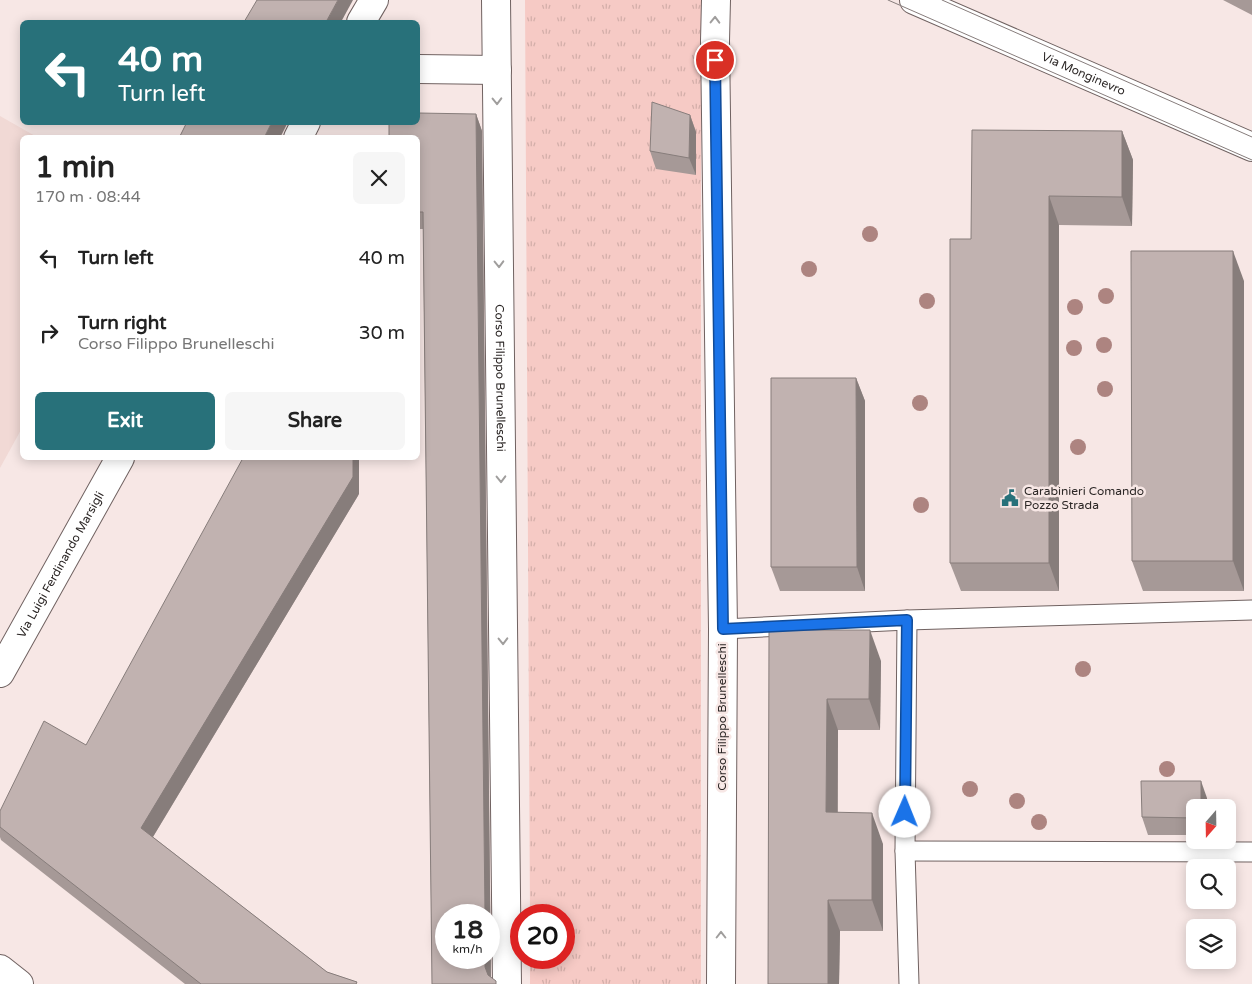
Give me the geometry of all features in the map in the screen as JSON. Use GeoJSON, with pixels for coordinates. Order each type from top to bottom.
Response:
{"type":"FeatureCollection","features":[{"type":"Feature","properties":{"kind":"street"},"geometry":{"type":"LineString","coordinates":[[362,20],[374,0]]}},
{"type":"Feature","properties":{"kind":"street","name":"Corso Filippo Brunelleschi"},"geometry":{"type":"LineString","coordinates":[[496,0],[507,984]]}},
{"type":"Feature","properties":{"kind":"street","name":"Corso Filippo Brunelleschi"},"geometry":{"type":"LineString","coordinates":[[716,0],[723,629],[721,984]]}},
{"type":"Feature","properties":{"kind":"street","name":"Via Monginevro"},"geometry":{"type":"LineString","coordinates":[[914,0],[1252,147]]}},
{"type":"Feature","properties":{"kind":"street"},"geometry":{"type":"LineString","coordinates":[[420,69],[497,70]]}},
{"type":"Feature","properties":{"kind":"street","name":"Via Luigi Ferdinando Marsigli"},"geometry":{"type":"LineString","coordinates":[[0,673],[119,460]]}},
{"type":"Feature","properties":{"kind":"street"},"geometry":{"type":"LineString","coordinates":[[0,969],[19,984]]}},
{"type":"Feature","properties":{"kind":"lane"},"geometry":{"type":"LineString","coordinates":[[723,629],[907,620],[1252,610]]}},
{"type":"Feature","properties":{"kind":"lane"},"geometry":{"type":"LineString","coordinates":[[907,620],[905,851],[908,984]]}},
{"type":"Feature","properties":{"kind":"lane"},"geometry":{"type":"LineString","coordinates":[[905,851],[1252,852]]}},
{"type":"Feature","properties":{"kind":"shaded area"},"geometry":{"type":"Polygon","coordinates":[[[0,116],[33,135],[20,135],[20,432],[0,468],[0,116]]]}},
{"type":"Feature","properties":{"kind":"green space"},"geometry":{"type":"Polygon","coordinates":[[[525,0],[701,0],[701,984],[530,984],[530,969],[575,969],[575,904],[530,904],[525,0]]]}},
{"type":"Feature","properties":{"kind":"building"},"geometry":{"type":"Polygon","coordinates":[[[257,0],[338,0],[327,20],[245,20],[257,0]]]}},
{"type":"Feature","properties":{"kind":"building"},"geometry":{"type":"Polygon","coordinates":[[[652,102],[690,115],[689,158],[650,151],[652,102]]]}},
{"type":"Feature","properties":{"kind":"building"},"geometry":{"type":"Polygon","coordinates":[[[420,113],[476,114],[485,904],[435,904],[435,969],[486,969],[488,975],[496,981],[496,984],[432,984],[423,212],[420,212],[420,135],[389,135],[389,125],[420,125],[420,113]]]}},
{"type":"Feature","properties":{"kind":"building"},"geometry":{"type":"Polygon","coordinates":[[[186,125],[270,125],[266,135],[180,135],[186,125]]]}},
{"type":"Feature","properties":{"kind":"building"},"geometry":{"type":"Polygon","coordinates":[[[972,130],[1122,131],[1122,197],[1049,196],[1049,563],[950,563],[950,239],[971,239],[972,130]]]}},
{"type":"Feature","properties":{"kind":"building"},"geometry":{"type":"Polygon","coordinates":[[[1131,251],[1233,251],[1233,561],[1132,561],[1131,251]]]}},
{"type":"Feature","properties":{"kind":"building"},"geometry":{"type":"Polygon","coordinates":[[[771,378],[856,378],[857,567],[771,567],[771,378]]]}},
{"type":"Feature","properties":{"kind":"building"},"geometry":{"type":"Polygon","coordinates":[[[242,460],[353,460],[353,477],[141,828],[327,972],[357,982],[356,984],[201,984],[0,827],[0,811],[44,721],[86,745],[242,460]]]}},
{"type":"Feature","properties":{"kind":"building"},"geometry":{"type":"Polygon","coordinates":[[[769,630],[870,630],[869,699],[827,699],[826,812],[872,813],[872,900],[828,900],[828,984],[768,984],[769,630]]]}},
{"type":"Feature","properties":{"kind":"building"},"geometry":{"type":"Polygon","coordinates":[[[1141,781],[1201,781],[1201,799],[1186,799],[1186,818],[1142,817],[1141,781]]]}},
{"type":"Feature","properties":{"kind":"tram line"},"geometry":{"type":"LineString","coordinates":[[888,0],[1252,160]]}},
{"type":"Feature","properties":{"kind":"tram line"},"geometry":{"type":"LineString","coordinates":[[942,0],[1252,137]]}},
{"type":"Feature","properties":{"kind":"place","name":"Carabinieri Comando Pozzo Strada"},"geometry":{"type":"Point","coordinates":[1010,498]}},
{"type":"Feature","properties":{"kind":"route"},"geometry":{"type":"LineString","coordinates":[[715,60],[723,629],[907,620],[905,812]]}}]}
